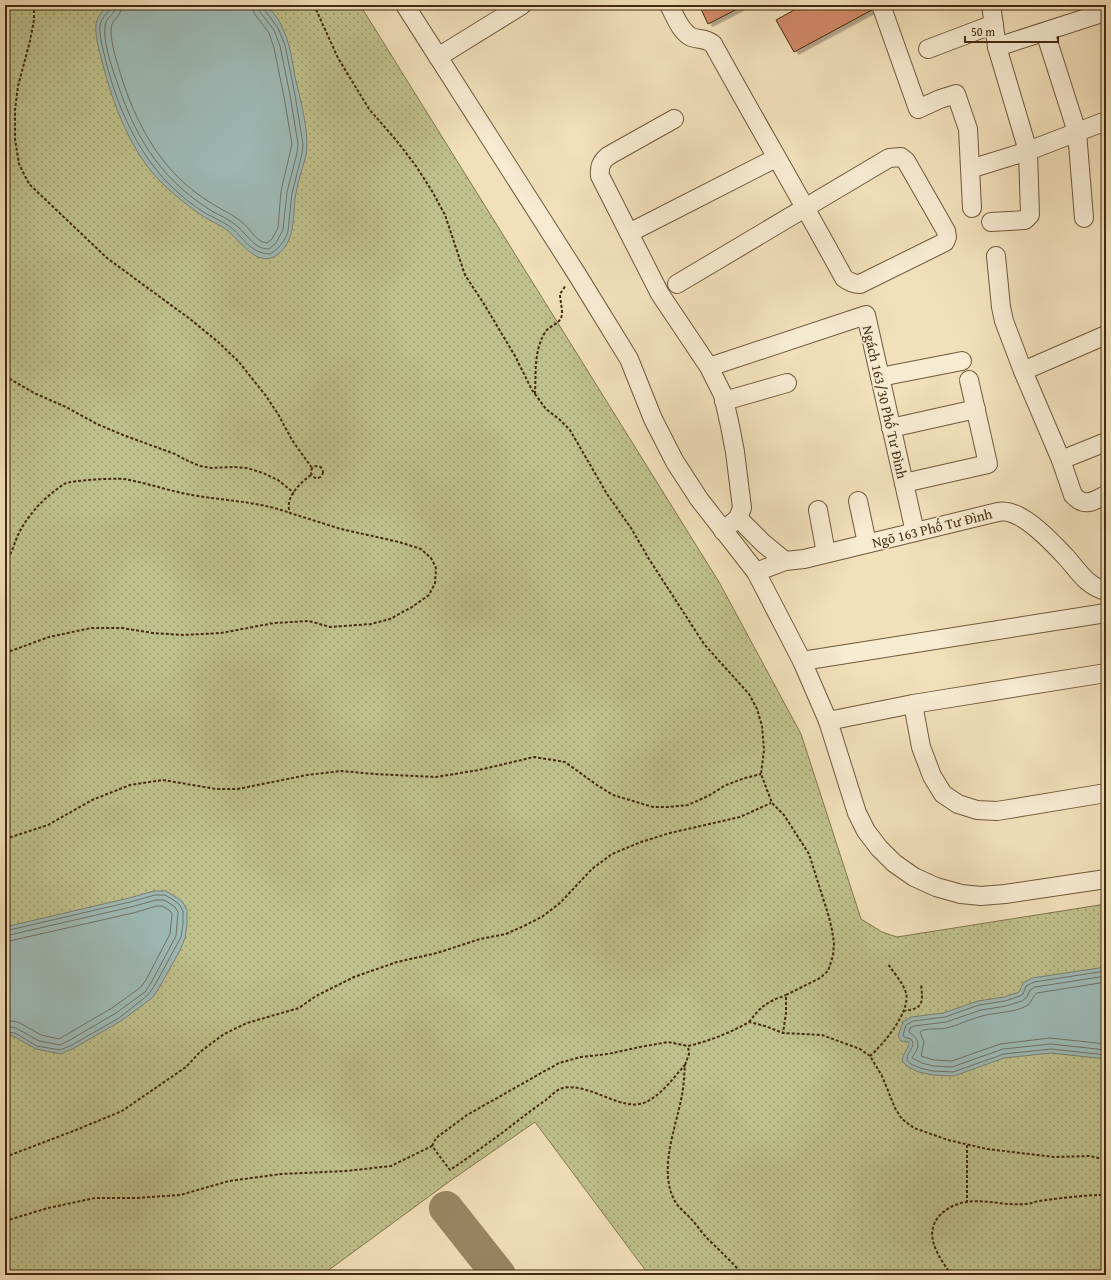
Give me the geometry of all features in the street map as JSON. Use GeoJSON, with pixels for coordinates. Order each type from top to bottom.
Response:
{"type":"FeatureCollection","features":[{"type":"Feature","properties":{"kind":"street"},"geometry":{"type":"LineString","coordinates":[[405,5],[578,276],[629,359],[653,419],[675,462],[699,499],[756,572],[802,661],[828,721],[857,813],[866,831],[879,848],[894,863],[914,877],[936,887],[961,894],[981,896],[1005,894],[1106,879]]}},
{"type":"Feature","properties":{"kind":"street"},"geometry":{"type":"LineString","coordinates":[[438,57],[522,5]]}},
{"type":"Feature","properties":{"kind":"street"},"geometry":{"type":"LineString","coordinates":[[669,5],[683,31],[692,37],[708,40],[713,44],[776,158],[805,207],[844,278],[849,282],[860,284],[945,242],[948,237],[943,225],[906,161],[901,157],[889,158],[805,207],[677,284]]}},
{"type":"Feature","properties":{"kind":"street"},"geometry":{"type":"LineString","coordinates":[[881,5],[918,109],[940,99],[956,94],[968,129],[972,208]]}},
{"type":"Feature","properties":{"kind":"street"},"geometry":{"type":"LineString","coordinates":[[991,5],[997,47],[1028,150],[1030,214],[1025,220],[991,222]]}},
{"type":"Feature","properties":{"kind":"street"},"geometry":{"type":"LineString","coordinates":[[997,47],[1103,14]]}},
{"type":"Feature","properties":{"kind":"street"},"geometry":{"type":"LineString","coordinates":[[928,49],[994,24]]}},
{"type":"Feature","properties":{"kind":"street"},"geometry":{"type":"LineString","coordinates":[[1045,32],[1077,132],[1084,218]]}},
{"type":"Feature","properties":{"kind":"street"},"geometry":{"type":"LineString","coordinates":[[674,119],[608,156],[602,161],[600,176],[660,294],[709,368],[724,401],[735,452],[742,508],[738,518],[723,531]]}},
{"type":"Feature","properties":{"kind":"street"},"geometry":{"type":"LineString","coordinates":[[970,169],[1028,150],[1106,121]]}},
{"type":"Feature","properties":{"kind":"street"},"geometry":{"type":"LineString","coordinates":[[629,233],[776,158]]}},
{"type":"Feature","properties":{"kind":"street"},"geometry":{"type":"LineString","coordinates":[[996,256],[1001,307],[1004,321],[1073,496],[1082,503],[1088,503],[1106,495]]}},
{"type":"Feature","properties":{"kind":"street","name":"Ngách 163/30 Phố Tư Đình"},"geometry":{"type":"LineString","coordinates":[[709,368],[866,315],[915,532]]}},
{"type":"Feature","properties":{"kind":"street"},"geometry":{"type":"LineString","coordinates":[[1023,371],[1106,335]]}},
{"type":"Feature","properties":{"kind":"street"},"geometry":{"type":"LineString","coordinates":[[880,377],[962,361]]}},
{"type":"Feature","properties":{"kind":"street"},"geometry":{"type":"LineString","coordinates":[[904,483],[988,464],[969,380]]}},
{"type":"Feature","properties":{"kind":"street"},"geometry":{"type":"LineString","coordinates":[[724,401],[787,383]]}},
{"type":"Feature","properties":{"kind":"street"},"geometry":{"type":"LineString","coordinates":[[891,428],[976,409]]}},
{"type":"Feature","properties":{"kind":"street"},"geometry":{"type":"LineString","coordinates":[[1060,460],[1106,442]]}},
{"type":"Feature","properties":{"kind":"street"},"geometry":{"type":"LineString","coordinates":[[858,500],[867,544]]}},
{"type":"Feature","properties":{"kind":"street"},"geometry":{"type":"LineString","coordinates":[[818,510],[826,553]]}},
{"type":"Feature","properties":{"kind":"street","name":"Ngõ 163 Phố Tư Đình"},"geometry":{"type":"LineString","coordinates":[[756,572],[785,561],[804,559],[1007,511],[1012,512],[1026,521],[1045,536],[1066,557],[1088,583],[1099,590],[1106,591]]}},
{"type":"Feature","properties":{"kind":"street"},"geometry":{"type":"LineString","coordinates":[[738,518],[763,543],[785,561]]}},
{"type":"Feature","properties":{"kind":"street"},"geometry":{"type":"LineString","coordinates":[[802,661],[1100,614],[1088,583]]}},
{"type":"Feature","properties":{"kind":"street"},"geometry":{"type":"LineString","coordinates":[[828,721],[913,704],[1106,673]]}},
{"type":"Feature","properties":{"kind":"street"},"geometry":{"type":"LineString","coordinates":[[913,704],[922,747],[932,776],[943,794],[958,804],[976,810],[997,811],[1106,794]]}},
{"type":"Feature","properties":{"kind":"path"},"geometry":{"type":"LineString","coordinates":[[34,5],[34,20],[30,41],[18,86],[15,139],[19,164],[29,184],[107,258],[190,319],[217,341],[239,362],[266,396],[292,440],[312,468]]}},
{"type":"Feature","properties":{"kind":"path"},"geometry":{"type":"LineString","coordinates":[[5,1221],[48,1208],[95,1198],[136,1198],[180,1195],[229,1181],[281,1174],[346,1171],[391,1166],[432,1146],[436,1138],[467,1114],[559,1063],[581,1057],[608,1054],[640,1046],[668,1042],[688,1046],[736,1030],[749,1022],[761,1008],[769,1002],[820,978],[828,971],[833,956],[834,943],[829,917],[809,854],[784,815],[772,803],[761,774],[764,750],[762,726],[758,709],[749,694],[704,644],[649,559],[631,528],[607,494],[570,430],[546,409],[535,395],[515,356],[465,275],[445,215],[432,191],[400,145],[369,110],[338,58],[314,5]]}},
{"type":"Feature","properties":{"kind":"path"},"geometry":{"type":"LineString","coordinates":[[535,395],[535,364],[538,350],[542,338],[547,330],[561,320],[562,313],[560,294],[566,285]]}},
{"type":"Feature","properties":{"kind":"path"},"geometry":{"type":"LineString","coordinates":[[5,376],[34,393],[129,438],[175,454],[200,466],[211,468],[247,468],[278,480],[294,493]]}},
{"type":"Feature","properties":{"kind":"path"},"geometry":{"type":"LineString","coordinates":[[311,475],[314,478],[318,478],[323,474],[323,470],[320,467],[316,466],[312,468]]}},
{"type":"Feature","properties":{"kind":"path"},"geometry":{"type":"LineString","coordinates":[[290,513],[288,509],[289,502],[294,493],[311,475],[310,471],[312,468]]}},
{"type":"Feature","properties":{"kind":"path"},"geometry":{"type":"LineString","coordinates":[[5,563],[28,518],[42,502],[66,483],[103,478],[124,479],[191,495],[256,503],[276,508],[341,528],[421,549],[431,558],[436,568],[435,583],[429,595],[412,607],[390,619],[371,624],[330,627],[308,621],[274,623],[221,633],[183,635],[153,633],[122,628],[91,628],[49,637],[5,653]]}},
{"type":"Feature","properties":{"kind":"path"},"geometry":{"type":"LineString","coordinates":[[5,839],[48,825],[92,800],[130,785],[163,780],[216,788],[238,789],[307,775],[341,771],[436,777],[479,770],[534,757],[565,762],[597,786],[613,795],[653,807],[668,808],[688,805],[708,796],[726,785],[761,774]]}},
{"type":"Feature","properties":{"kind":"path"},"geometry":{"type":"LineString","coordinates":[[5,1157],[122,1111],[186,1066],[200,1052],[224,1034],[247,1023],[299,1008],[316,996],[354,977],[397,962],[438,953],[480,939],[506,934],[528,924],[543,916],[560,903],[592,869],[612,854],[641,842],[670,833],[740,817],[772,803]]}},
{"type":"Feature","properties":{"kind":"path"},"geometry":{"type":"LineString","coordinates":[[870,1056],[878,1050],[893,1030],[904,1011],[906,1003],[906,995],[899,979],[888,964]]}},
{"type":"Feature","properties":{"kind":"path"},"geometry":{"type":"LineString","coordinates":[[904,1011],[915,1009],[921,1004],[921,984]]}},
{"type":"Feature","properties":{"kind":"path"},"geometry":{"type":"LineString","coordinates":[[783,1032],[786,1013],[786,995]]}},
{"type":"Feature","properties":{"kind":"path"},"geometry":{"type":"LineString","coordinates":[[749,1022],[783,1032],[822,1036],[860,1049],[870,1056],[882,1076],[895,1108],[902,1119],[914,1128],[967,1145],[1030,1155],[1054,1157],[1090,1156],[1106,1160]]}},
{"type":"Feature","properties":{"kind":"path"},"geometry":{"type":"LineString","coordinates":[[688,1046],[689,1054],[685,1065],[682,1096],[675,1121],[669,1160],[668,1174],[670,1189],[677,1203],[710,1241],[743,1275]]}},
{"type":"Feature","properties":{"kind":"path"},"geometry":{"type":"LineString","coordinates":[[432,1146],[450,1170],[562,1088],[574,1087],[591,1091],[626,1104],[637,1104],[647,1102],[656,1095],[685,1065]]}},
{"type":"Feature","properties":{"kind":"path"},"geometry":{"type":"LineString","coordinates":[[967,1145],[967,1202]]}},
{"type":"Feature","properties":{"kind":"path"},"geometry":{"type":"LineString","coordinates":[[951,1275],[935,1248],[931,1235],[932,1226],[944,1211],[956,1205],[967,1202],[1024,1204],[1077,1196],[1106,1195]]}},
{"type":"Feature","properties":{"kind":"green space"},"geometry":{"type":"Polygon","coordinates":[[[5,5],[360,5],[719,582],[801,734],[861,919],[882,932],[897,937],[1106,904],[1106,1275],[649,1275],[535,1122],[450,1181],[322,1275],[5,1275],[5,5]]]}},
{"type":"Feature","properties":{"kind":"water"},"geometry":{"type":"Polygon","coordinates":[[[5,5],[9,26],[5,48],[5,5]]]}},
{"type":"Feature","properties":{"kind":"water"},"geometry":{"type":"Polygon","coordinates":[[[109,5],[266,5],[273,12],[281,24],[287,39],[304,116],[307,137],[306,155],[297,188],[291,235],[288,242],[277,255],[270,258],[263,258],[249,252],[227,230],[201,215],[174,194],[156,177],[142,159],[120,117],[114,102],[98,45],[96,24],[101,13],[109,5]]]}},
{"type":"Feature","properties":{"kind":"water"},"geometry":{"type":"Polygon","coordinates":[[[154,891],[166,891],[182,901],[187,910],[187,924],[185,938],[180,950],[152,998],[121,1021],[61,1054],[36,1049],[13,1036],[5,1035],[5,927],[154,891]]]}},
{"type":"Feature","properties":{"kind":"water"},"geometry":{"type":"Polygon","coordinates":[[[1106,967],[1106,1059],[1051,1053],[1004,1058],[954,1076],[933,1075],[919,1072],[908,1067],[902,1061],[909,1042],[901,1041],[898,1036],[903,1022],[911,1017],[943,1013],[978,1001],[1004,997],[1019,992],[1023,983],[1032,978],[1106,967]]]}},
{"type":"Feature","properties":{"kind":"building"},"geometry":{"type":"Polygon","coordinates":[[[699,5],[745,5],[708,24],[699,5]]]}},
{"type":"Feature","properties":{"kind":"building"},"geometry":{"type":"Polygon","coordinates":[[[803,5],[871,5],[872,10],[794,52],[776,20],[803,5]]]}},
{"type":"Feature","properties":{"kind":"taxiway"},"geometry":{"type":"LineString","coordinates":[[446,1208],[499,1275]]}}]}
